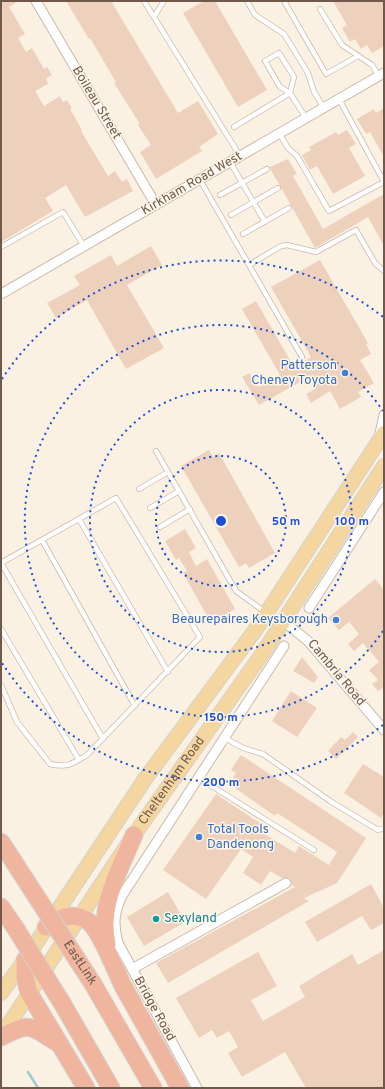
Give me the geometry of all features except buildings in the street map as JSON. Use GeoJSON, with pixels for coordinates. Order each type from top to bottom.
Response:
{"type":"FeatureCollection","features":[{"type":"Feature","properties":{"kind":"highway"},"geometry":{"type":"LineString","coordinates":[[123,985],[108,945],[105,929],[107,904],[134,835]]}},
{"type":"Feature","properties":{"kind":"highway","name":"EastLink"},"geometry":{"type":"LineString","coordinates":[[1,842],[93,984],[153,1088]]}},
{"type":"Feature","properties":{"kind":"highway"},"geometry":{"type":"LineString","coordinates":[[1,907],[62,1003],[111,1088]]}},
{"type":"Feature","properties":{"kind":"highway"},"geometry":{"type":"LineString","coordinates":[[46,927],[58,919],[68,917],[78,918],[89,922],[94,927],[123,985],[180,1088]]}},
{"type":"Feature","properties":{"kind":"highway"},"geometry":{"type":"LineString","coordinates":[[25,960],[25,977],[29,993],[86,1088]]}},
{"type":"Feature","properties":{"kind":"highway"},"geometry":{"type":"LineString","coordinates":[[1,1036],[22,1026],[30,1027],[60,1044]]}},
{"type":"Feature","properties":{"kind":"main road","name":"Cheltenham Road"},"geometry":{"type":"LineString","coordinates":[[1,993],[25,960],[145,779],[204,701],[267,613],[381,438]]}},
{"type":"Feature","properties":{"kind":"main road","name":"Cheltenham Road"},"geometry":{"type":"LineString","coordinates":[[1,1036],[134,835],[262,654],[384,466]]}},
{"type":"Feature","properties":{"kind":"main road"},"geometry":{"type":"LineString","coordinates":[[267,613],[283,621]]}},
{"type":"Feature","properties":{"kind":"street","name":"Boileau Street"},"geometry":{"type":"LineString","coordinates":[[36,1],[156,205]]}},
{"type":"Feature","properties":{"kind":"street","name":"Kirkham Road West"},"geometry":{"type":"LineString","coordinates":[[1,294],[381,75]]}},
{"type":"Feature","properties":{"kind":"street","name":"Cheltenham Road"},"geometry":{"type":"LineString","coordinates":[[381,438],[384,415]]}},
{"type":"Feature","properties":{"kind":"street"},"geometry":{"type":"LineString","coordinates":[[309,608],[332,571],[381,503],[384,492]]}},
{"type":"Feature","properties":{"kind":"street"},"geometry":{"type":"LineString","coordinates":[[315,573],[332,571]]}},
{"type":"Feature","properties":{"kind":"street","name":"Cambria Road"},"geometry":{"type":"LineString","coordinates":[[283,621],[308,640],[384,730]]}},
{"type":"Feature","properties":{"kind":"street","name":"Cheltenham Road"},"geometry":{"type":"LineString","coordinates":[[115,929],[115,913],[118,903],[140,866],[284,646]]}},
{"type":"Feature","properties":{"kind":"street"},"geometry":{"type":"LineString","coordinates":[[262,654],[265,676]]}},
{"type":"Feature","properties":{"kind":"street"},"geometry":{"type":"LineString","coordinates":[[117,876],[140,866]]}},
{"type":"Feature","properties":{"kind":"street"},"geometry":{"type":"LineString","coordinates":[[132,968],[286,883]]}},
{"type":"Feature","properties":{"kind":"street","name":"Bridge Road"},"geometry":{"type":"LineString","coordinates":[[115,929],[118,943],[197,1088]]}},
{"type":"Feature","properties":{"kind":"lane"},"geometry":{"type":"LineString","coordinates":[[144,1],[240,156]]}},
{"type":"Feature","properties":{"kind":"lane"},"geometry":{"type":"LineString","coordinates":[[154,17],[164,1]]}},
{"type":"Feature","properties":{"kind":"lane"},"geometry":{"type":"LineString","coordinates":[[247,1],[255,15],[284,34],[308,73],[314,92],[324,108]]}},
{"type":"Feature","properties":{"kind":"lane"},"geometry":{"type":"LineString","coordinates":[[284,1],[326,74],[358,56]]}},
{"type":"Feature","properties":{"kind":"lane"},"geometry":{"type":"LineString","coordinates":[[320,9],[342,45],[372,65],[381,75]]}},
{"type":"Feature","properties":{"kind":"lane"},"geometry":{"type":"LineString","coordinates":[[234,127],[290,93],[294,77],[279,53],[265,61],[280,87],[290,93],[306,118]]}},
{"type":"Feature","properties":{"kind":"lane"},"geometry":{"type":"LineString","coordinates":[[279,133],[288,148],[297,156],[329,211],[384,182],[339,99]]}},
{"type":"Feature","properties":{"kind":"lane"},"geometry":{"type":"LineString","coordinates":[[230,162],[265,222]]}},
{"type":"Feature","properties":{"kind":"lane"},"geometry":{"type":"LineString","coordinates":[[220,195],[267,169]]}},
{"type":"Feature","properties":{"kind":"lane"},"geometry":{"type":"LineString","coordinates":[[200,180],[302,356]]}},
{"type":"Feature","properties":{"kind":"lane"},"geometry":{"type":"LineString","coordinates":[[231,215],[278,188]]}},
{"type":"Feature","properties":{"kind":"lane"},"geometry":{"type":"LineString","coordinates":[[243,234],[289,208]]}},
{"type":"Feature","properties":{"kind":"lane"},"geometry":{"type":"LineString","coordinates":[[1,247],[63,212],[84,246]]}},
{"type":"Feature","properties":{"kind":"lane"},"geometry":{"type":"LineString","coordinates":[[249,265],[281,246],[287,245],[316,252],[356,230],[375,263],[384,270]]}},
{"type":"Feature","properties":{"kind":"lane"},"geometry":{"type":"LineString","coordinates":[[156,451],[238,592],[267,613]]}},
{"type":"Feature","properties":{"kind":"lane"},"geometry":{"type":"LineString","coordinates":[[139,489],[168,472]]}},
{"type":"Feature","properties":{"kind":"lane"},"geometry":{"type":"LineString","coordinates":[[150,508],[179,491]]}},
{"type":"Feature","properties":{"kind":"lane"},"geometry":{"type":"LineString","coordinates":[[1,685],[17,722],[50,764],[61,767],[73,765],[87,756],[200,637],[116,498],[1,563],[102,739]]}},
{"type":"Feature","properties":{"kind":"lane"},"geometry":{"type":"LineString","coordinates":[[160,527],[190,510]]}},
{"type":"Feature","properties":{"kind":"lane"},"geometry":{"type":"LineString","coordinates":[[79,519],[168,672]]}},
{"type":"Feature","properties":{"kind":"lane"},"geometry":{"type":"LineString","coordinates":[[42,540],[135,706]]}},
{"type":"Feature","properties":{"kind":"lane"},"geometry":{"type":"LineString","coordinates":[[1,629],[79,760]]}},
{"type":"Feature","properties":{"kind":"lane"},"geometry":{"type":"LineString","coordinates":[[225,738],[243,748],[263,754],[330,801],[378,830],[384,828]]}},
{"type":"Feature","properties":{"kind":"lane"},"geometry":{"type":"LineString","coordinates":[[199,778],[314,850]]}},
{"type":"Feature","properties":{"kind":"waterway"},"geometry":{"type":"LineString","coordinates":[[28,1072],[38,1088]]}},
{"type":"Feature","properties":{"kind":"place","name":"Patterson Cheney Toyota"},"geometry":{"type":"Point","coordinates":[345,373]}},
{"type":"Feature","properties":{"kind":"place","name":"Beaurepaires Keysborough"},"geometry":{"type":"Point","coordinates":[336,620]}},
{"type":"Feature","properties":{"kind":"place","name":"Total Tools Dandenong"},"geometry":{"type":"Point","coordinates":[199,837]}},
{"type":"Feature","properties":{"kind":"place","name":"Sexyland"},"geometry":{"type":"Point","coordinates":[156,919]}}]}
